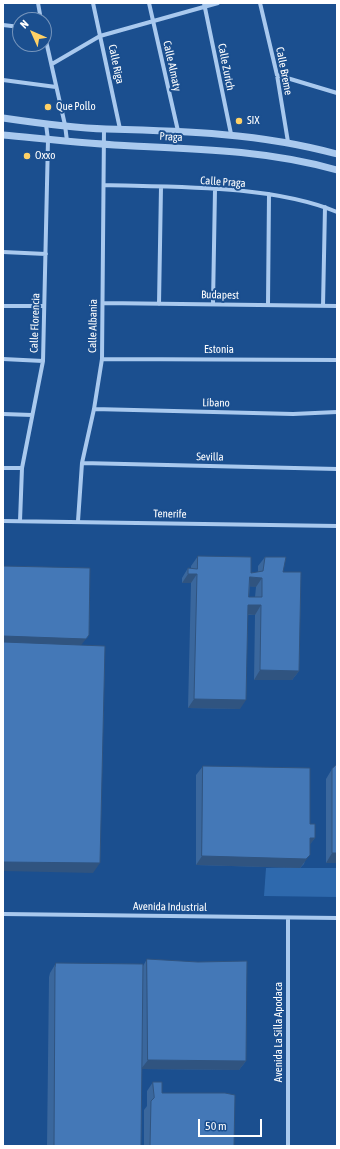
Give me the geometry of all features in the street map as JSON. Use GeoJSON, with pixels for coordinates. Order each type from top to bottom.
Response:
{"type":"FeatureCollection","features":[{"type":"Feature","properties":{"kind":"street","name":"Calle Riga"},"geometry":{"type":"LineString","coordinates":[[93,3],[120,129]]}},
{"type":"Feature","properties":{"kind":"street","name":"Calle Almaty"},"geometry":{"type":"LineString","coordinates":[[149,3],[178,132]]}},
{"type":"Feature","properties":{"kind":"street"},"geometry":{"type":"LineString","coordinates":[[52,64],[100,36],[205,5],[218,3]]}},
{"type":"Feature","properties":{"kind":"street","name":"Calle Breme"},"geometry":{"type":"LineString","coordinates":[[260,3],[277,75],[288,142]]}},
{"type":"Feature","properties":{"kind":"street","name":"Calle Zurich"},"geometry":{"type":"LineString","coordinates":[[205,5],[231,134]]}},
{"type":"Feature","properties":{"kind":"street"},"geometry":{"type":"LineString","coordinates":[[49,52],[66,125],[67,141]]}},
{"type":"Feature","properties":{"kind":"street"},"geometry":{"type":"LineString","coordinates":[[277,75],[337,93]]}},
{"type":"Feature","properties":{"kind":"street"},"geometry":{"type":"LineString","coordinates":[[3,80],[56,87]]}},
{"type":"Feature","properties":{"kind":"street","name":"Praga"},"geometry":{"type":"LineString","coordinates":[[3,118],[46,124],[104,129],[231,134],[288,142],[337,154]]}},
{"type":"Feature","properties":{"kind":"street","name":"Calle Florencia"},"geometry":{"type":"LineString","coordinates":[[20,521],[22,468],[43,360],[48,140],[46,124]]}},
{"type":"Feature","properties":{"kind":"street","name":"Calle Albania"},"geometry":{"type":"LineString","coordinates":[[78,521],[82,464],[94,409],[102,358],[105,185],[104,129]]}},
{"type":"Feature","properties":{"kind":"street","name":"Praga"},"geometry":{"type":"LineString","coordinates":[[3,135],[104,144],[242,151],[293,158],[337,170]]}},
{"type":"Feature","properties":{"kind":"street","name":"Calle Praga"},"geometry":{"type":"LineString","coordinates":[[105,185],[269,194],[299,200],[337,212]]}},
{"type":"Feature","properties":{"kind":"street"},"geometry":{"type":"LineString","coordinates":[[159,304],[161,187]]}},
{"type":"Feature","properties":{"kind":"street"},"geometry":{"type":"LineString","coordinates":[[213,303],[215,190]]}},
{"type":"Feature","properties":{"kind":"street"},"geometry":{"type":"LineString","coordinates":[[268,304],[269,194]]}},
{"type":"Feature","properties":{"kind":"street"},"geometry":{"type":"LineString","coordinates":[[323,306],[325,207]]}},
{"type":"Feature","properties":{"kind":"street"},"geometry":{"type":"LineString","coordinates":[[3,252],[46,254]]}},
{"type":"Feature","properties":{"kind":"street","name":"Budapest"},"geometry":{"type":"LineString","coordinates":[[103,303],[213,303],[337,306]]}},
{"type":"Feature","properties":{"kind":"street"},"geometry":{"type":"LineString","coordinates":[[3,306],[44,306]]}},
{"type":"Feature","properties":{"kind":"street","name":"Estonia"},"geometry":{"type":"LineString","coordinates":[[102,358],[337,360]]}},
{"type":"Feature","properties":{"kind":"street"},"geometry":{"type":"LineString","coordinates":[[3,360],[43,360]]}},
{"type":"Feature","properties":{"kind":"street","name":"Líbano"},"geometry":{"type":"LineString","coordinates":[[94,409],[293,414],[337,412]]}},
{"type":"Feature","properties":{"kind":"street"},"geometry":{"type":"LineString","coordinates":[[3,414],[32,415]]}},
{"type":"Feature","properties":{"kind":"street","name":"Sevilla"},"geometry":{"type":"LineString","coordinates":[[82,464],[337,469]]}},
{"type":"Feature","properties":{"kind":"street"},"geometry":{"type":"LineString","coordinates":[[3,468],[22,468]]}},
{"type":"Feature","properties":{"kind":"street","name":"Tenerife"},"geometry":{"type":"LineString","coordinates":[[3,521],[337,526]]}},
{"type":"Feature","properties":{"kind":"street","name":"Avenida Industrial"},"geometry":{"type":"LineString","coordinates":[[3,914],[337,918]]}},
{"type":"Feature","properties":{"kind":"street","name":"Avenida La Silla Apodaca"},"geometry":{"type":"LineString","coordinates":[[288,918],[288,1146]]}},
{"type":"Feature","properties":{"kind":"shaded area"},"geometry":{"type":"Polygon","coordinates":[[[266,868],[337,868],[337,897],[264,896],[266,868]]]}},
{"type":"Feature","properties":{"kind":"building"},"geometry":{"type":"Polygon","coordinates":[[[198,556],[251,557],[251,573],[263,571],[265,557],[286,557],[283,572],[301,572],[299,671],[260,670],[261,605],[248,605],[246,700],[194,699],[197,574],[188,574],[188,568],[197,569],[198,556]],[[250,577],[249,597],[262,597],[262,578],[250,577]]]}},
{"type":"Feature","properties":{"kind":"building"},"geometry":{"type":"Polygon","coordinates":[[[3,566],[90,568],[89,635],[86,639],[3,636],[3,566]]]}},
{"type":"Feature","properties":{"kind":"building"},"geometry":{"type":"Polygon","coordinates":[[[4,642],[105,646],[100,863],[3,862],[4,642]]]}},
{"type":"Feature","properties":{"kind":"building"},"geometry":{"type":"Polygon","coordinates":[[[336,765],[337,853],[332,853],[332,769],[336,765]]]}},
{"type":"Feature","properties":{"kind":"building"},"geometry":{"type":"Polygon","coordinates":[[[203,766],[310,768],[310,824],[315,824],[315,838],[310,838],[310,855],[306,859],[202,856],[203,766]]]}},
{"type":"Feature","properties":{"kind":"building"},"geometry":{"type":"Polygon","coordinates":[[[147,959],[198,962],[247,961],[246,1061],[148,1060],[147,959]]]}},
{"type":"Feature","properties":{"kind":"building"},"geometry":{"type":"Polygon","coordinates":[[[56,963],[143,964],[141,1146],[54,1146],[56,963]]]}},
{"type":"Feature","properties":{"kind":"building"},"geometry":{"type":"Polygon","coordinates":[[[153,1082],[162,1082],[162,1093],[225,1093],[235,1095],[234,1146],[150,1146],[151,1101],[154,1098],[153,1082]]]}},
{"type":"Feature","properties":{"kind":"place","name":"Que Pollo"},"geometry":{"type":"Point","coordinates":[48,107]}},
{"type":"Feature","properties":{"kind":"place","name":"SIX"},"geometry":{"type":"Point","coordinates":[239,121]}},
{"type":"Feature","properties":{"kind":"place","name":"Oxxo"},"geometry":{"type":"Point","coordinates":[27,156]}}]}
